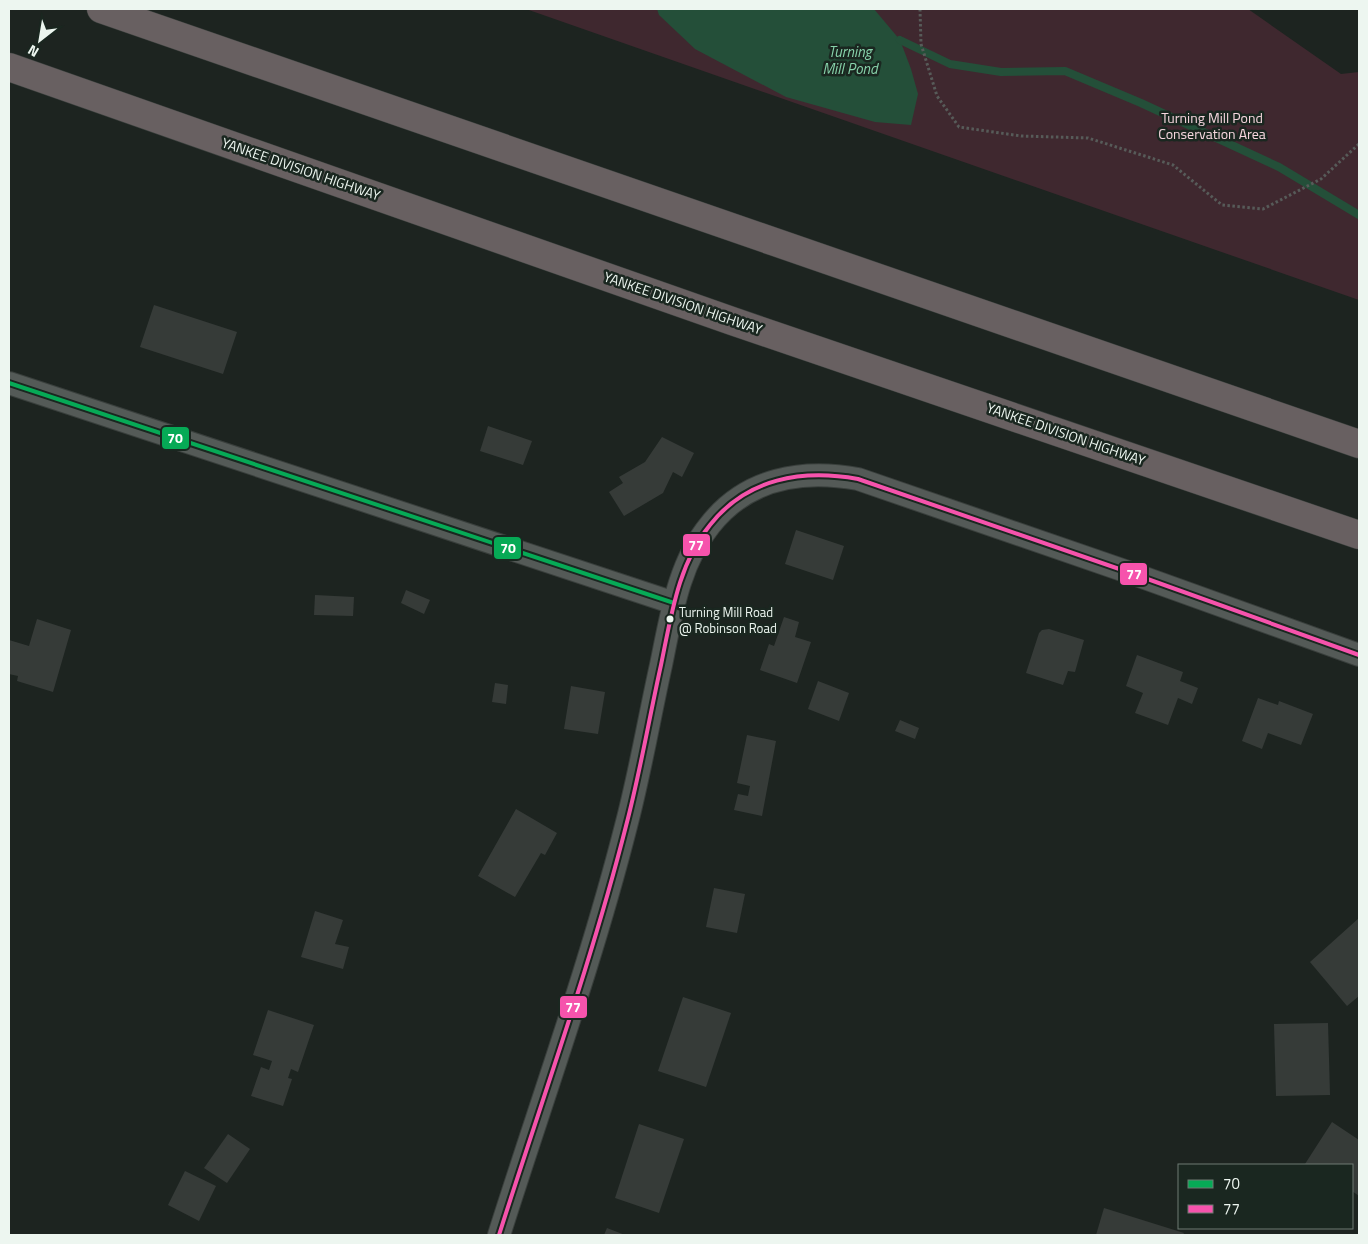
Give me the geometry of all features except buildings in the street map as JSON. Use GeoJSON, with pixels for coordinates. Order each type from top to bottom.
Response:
{"type":"FeatureCollection","features":[{"type":"Feature","properties":{"kind":"highway"},"geometry":{"type":"LineString","coordinates":[[101,9],[1359,444]]}},
{"type":"Feature","properties":{"kind":"highway","name":"YANKEE DIVISION HIGHWAY"},"geometry":{"type":"LineString","coordinates":[[9,67],[732,321],[1359,535]]}},
{"type":"Feature","properties":{"kind":"street"},"geometry":{"type":"LineString","coordinates":[[9,383],[674,603]]}},
{"type":"Feature","properties":{"kind":"street"},"geometry":{"type":"LineString","coordinates":[[499,1235],[576,1001],[626,825],[674,603],[690,553],[709,526],[733,502],[764,484],[783,477],[809,474],[840,476],[894,489],[1359,655]]}},
{"type":"Feature","properties":{"kind":"path"},"geometry":{"type":"LineString","coordinates":[[920,9],[921,44],[937,96],[959,127],[1021,136],[1088,138],[1173,165],[1222,205],[1263,209],[1320,179],[1359,144]]}},
{"type":"Feature","properties":{"kind":"green space","name":"Turning Mill Pond Conservation Area"},"geometry":{"type":"Polygon","coordinates":[[[526,9],[1248,9],[1341,74],[1359,72],[1359,300],[526,9]]]}},
{"type":"Feature","properties":{"kind":"water","name":"Turning Mill Pond"},"geometry":{"type":"Polygon","coordinates":[[[657,9],[874,9],[900,40],[911,69],[918,94],[911,125],[875,122],[786,97],[695,49],[659,15],[657,9]]]}},
{"type":"Feature","properties":{"kind":"waterway"},"geometry":{"type":"LineString","coordinates":[[900,40],[950,64],[1001,72],[1065,71],[1141,103],[1279,167],[1359,215]]}},
{"type":"Feature","properties":{"kind":"transit line","name":"70"},"geometry":{"type":"LineString","coordinates":[[9,383],[674,603]]}},
{"type":"Feature","properties":{"kind":"transit line","name":"77"},"geometry":{"type":"LineString","coordinates":[[499,1235],[582,980],[612,878],[636,786],[677,592],[690,557],[699,540],[725,509],[741,497],[758,487],[796,477],[816,475],[858,479],[1128,572],[1359,655]]}},
{"type":"Feature","properties":{"kind":"place","name":"Turning Mill Road @ Robinson Road"},"geometry":{"type":"Point","coordinates":[670,619]}}]}
